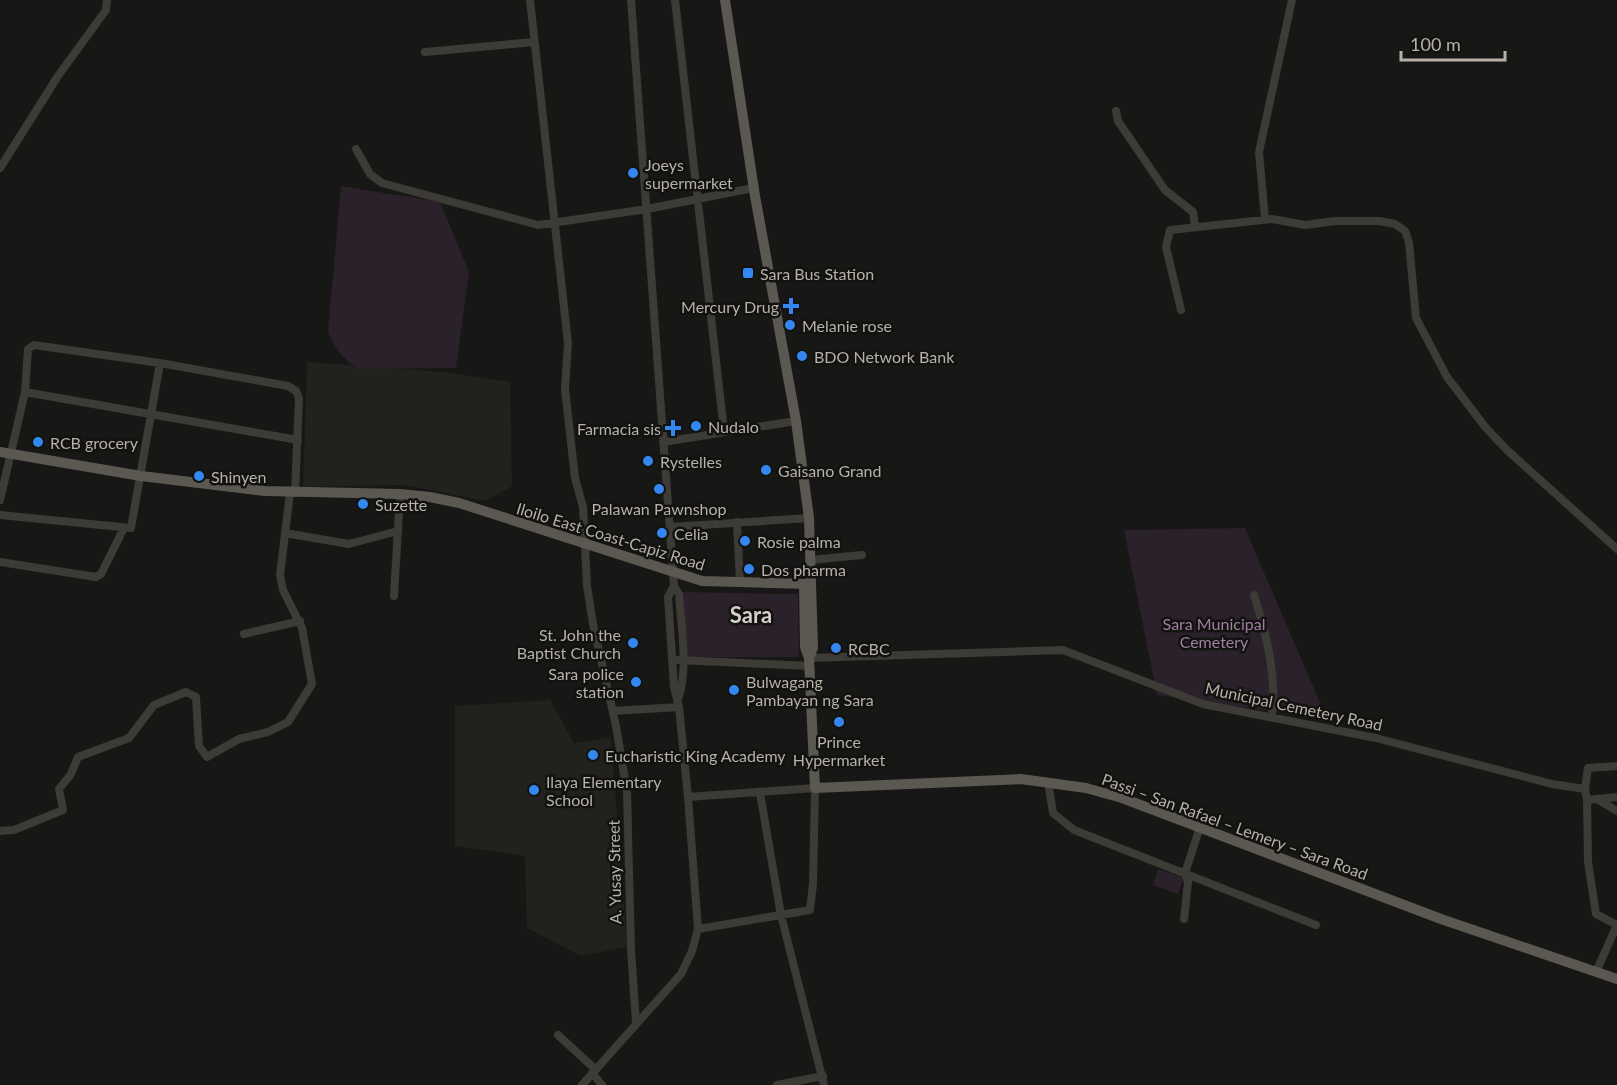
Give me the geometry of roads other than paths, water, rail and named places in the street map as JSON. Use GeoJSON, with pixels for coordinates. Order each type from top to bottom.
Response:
{"type":"FeatureCollection","features":[{"type":"Feature","properties":{"kind":"main road"},"geometry":{"type":"LineString","coordinates":[[724,0],[753,188],[796,421],[809,518],[810,560],[806,584],[813,648],[810,662],[815,788]]}},
{"type":"Feature","properties":{"kind":"main road","name":"Iloilo East Coast-Capiz Road"},"geometry":{"type":"LineString","coordinates":[[5,453],[141,476],[293,493],[400,494],[459,503],[673,574],[702,581],[806,584]]}},
{"type":"Feature","properties":{"kind":"main road","name":"Passi – San Rafael – Lemery – Sara Road"},"geometry":{"type":"LineString","coordinates":[[815,788],[1021,779],[1086,788],[1122,798],[1442,919],[1617,979]]}},
{"type":"Feature","properties":{"kind":"street"},"geometry":{"type":"LineString","coordinates":[[0,168],[58,76],[106,10],[107,0]]}},
{"type":"Feature","properties":{"kind":"street","name":"A. Yusay Street"},"geometry":{"type":"LineString","coordinates":[[530,0],[568,343],[565,389],[575,478],[583,507],[584,545],[593,624],[613,711],[627,792],[631,949],[636,1023]]}},
{"type":"Feature","properties":{"kind":"street"},"geometry":{"type":"LineString","coordinates":[[631,0],[673,574],[674,586],[679,594],[683,661],[682,688],[678,703]]}},
{"type":"Feature","properties":{"kind":"street"},"geometry":{"type":"LineString","coordinates":[[675,0],[724,431]]}},
{"type":"Feature","properties":{"kind":"street"},"geometry":{"type":"LineString","coordinates":[[1265,219],[1259,152],[1292,0]]}},
{"type":"Feature","properties":{"kind":"street"},"geometry":{"type":"LineString","coordinates":[[425,51],[534,42]]}},
{"type":"Feature","properties":{"kind":"street"},"geometry":{"type":"LineString","coordinates":[[1116,111],[1118,121],[1165,190],[1192,212],[1195,226]]}},
{"type":"Feature","properties":{"kind":"street"},"geometry":{"type":"LineString","coordinates":[[356,148],[370,174],[382,183],[538,225],[647,209],[753,188]]}},
{"type":"Feature","properties":{"kind":"street"},"geometry":{"type":"LineString","coordinates":[[1181,310],[1166,247],[1170,230],[1265,219],[1305,225],[1335,221],[1379,221],[1395,224],[1405,231],[1409,243],[1416,318],[1447,377],[1486,428],[1507,450],[1617,549]]}},
{"type":"Feature","properties":{"kind":"street"},"geometry":{"type":"LineString","coordinates":[[0,500],[5,453],[25,392],[28,349],[34,345],[160,363],[288,386],[296,391],[299,398],[293,493],[280,575],[283,590],[300,621],[312,684],[288,722],[268,732],[239,739],[207,757],[199,746],[196,697],[186,692],[170,697],[154,705],[129,738],[78,757],[71,774],[59,789],[63,810],[14,830],[0,831]]}},
{"type":"Feature","properties":{"kind":"street"},"geometry":{"type":"LineString","coordinates":[[0,515],[131,528],[160,363]]}},
{"type":"Feature","properties":{"kind":"street"},"geometry":{"type":"LineString","coordinates":[[25,392],[298,440]]}},
{"type":"Feature","properties":{"kind":"street"},"geometry":{"type":"LineString","coordinates":[[663,442],[796,421]]}},
{"type":"Feature","properties":{"kind":"street"},"geometry":{"type":"LineString","coordinates":[[394,596],[400,494]]}},
{"type":"Feature","properties":{"kind":"street"},"geometry":{"type":"LineString","coordinates":[[671,527],[809,518]]}},
{"type":"Feature","properties":{"kind":"street"},"geometry":{"type":"LineString","coordinates":[[737,522],[740,582]]}},
{"type":"Feature","properties":{"kind":"street"},"geometry":{"type":"LineString","coordinates":[[0,562],[96,577],[100,574],[124,528]]}},
{"type":"Feature","properties":{"kind":"street"},"geometry":{"type":"LineString","coordinates":[[285,533],[349,544],[398,531]]}},
{"type":"Feature","properties":{"kind":"street"},"geometry":{"type":"LineString","coordinates":[[810,560],[862,555]]}},
{"type":"Feature","properties":{"kind":"street"},"geometry":{"type":"LineString","coordinates":[[582,1085],[681,974],[692,951],[698,929],[688,797],[678,703],[674,687],[668,597],[674,586]]}},
{"type":"Feature","properties":{"kind":"street"},"geometry":{"type":"LineString","coordinates":[[1254,595],[1269,652],[1274,703],[1272,716]]}},
{"type":"Feature","properties":{"kind":"street"},"geometry":{"type":"LineString","coordinates":[[244,634],[300,621]]}},
{"type":"Feature","properties":{"kind":"street","name":"Municipal Cemetery Road"},"geometry":{"type":"LineString","coordinates":[[673,658],[683,661],[810,662],[1063,650],[1203,704],[1399,743],[1552,784],[1585,789]]}},
{"type":"Feature","properties":{"kind":"street"},"geometry":{"type":"LineString","coordinates":[[613,711],[678,703]]}},
{"type":"Feature","properties":{"kind":"street"},"geometry":{"type":"LineString","coordinates":[[1596,972],[1617,925],[1596,914],[1588,862],[1585,789],[1588,768],[1617,766]]}},
{"type":"Feature","properties":{"kind":"street"},"geometry":{"type":"LineString","coordinates":[[1048,782],[1053,813],[1062,823],[1147,860],[1316,926]]}},
{"type":"Feature","properties":{"kind":"street"},"geometry":{"type":"LineString","coordinates":[[688,797],[815,788],[811,906],[807,912],[698,929]]}},
{"type":"Feature","properties":{"kind":"street"},"geometry":{"type":"LineString","coordinates":[[760,793],[781,915],[824,1081],[777,1085]]}},
{"type":"Feature","properties":{"kind":"street"},"geometry":{"type":"LineString","coordinates":[[1587,800],[1617,797]]}},
{"type":"Feature","properties":{"kind":"street"},"geometry":{"type":"LineString","coordinates":[[1597,798],[1617,811]]}},
{"type":"Feature","properties":{"kind":"street"},"geometry":{"type":"LineString","coordinates":[[1184,919],[1188,882],[1185,873],[1200,827]]}},
{"type":"Feature","properties":{"kind":"street"},"geometry":{"type":"LineString","coordinates":[[558,1035],[594,1071],[602,1085]]}},
{"type":"Feature","properties":{"kind":"place","name":"Joeys supermarket"},"geometry":{"type":"Point","coordinates":[633,173]}},
{"type":"Feature","properties":{"kind":"place","name":"Sara Bus Station"},"geometry":{"type":"Point","coordinates":[748,273]}},
{"type":"Feature","properties":{"kind":"place","name":"Mercury Drug"},"geometry":{"type":"Point","coordinates":[791,306]}},
{"type":"Feature","properties":{"kind":"place","name":"Melanie rose"},"geometry":{"type":"Point","coordinates":[790,325]}},
{"type":"Feature","properties":{"kind":"place","name":"BDO Network Bank"},"geometry":{"type":"Point","coordinates":[802,356]}},
{"type":"Feature","properties":{"kind":"place","name":"Nudalo"},"geometry":{"type":"Point","coordinates":[696,426]}},
{"type":"Feature","properties":{"kind":"place","name":"Farmacia sis"},"geometry":{"type":"Point","coordinates":[673,428]}},
{"type":"Feature","properties":{"kind":"place","name":"RCB grocery"},"geometry":{"type":"Point","coordinates":[38,442]}},
{"type":"Feature","properties":{"kind":"place","name":"Rystelles"},"geometry":{"type":"Point","coordinates":[648,461]}},
{"type":"Feature","properties":{"kind":"place","name":"Gaisano Grand"},"geometry":{"type":"Point","coordinates":[766,470]}},
{"type":"Feature","properties":{"kind":"place","name":"Shinyen"},"geometry":{"type":"Point","coordinates":[199,476]}},
{"type":"Feature","properties":{"kind":"place","name":"Palawan Pawnshop"},"geometry":{"type":"Point","coordinates":[659,489]}},
{"type":"Feature","properties":{"kind":"place","name":"Suzette"},"geometry":{"type":"Point","coordinates":[363,504]}},
{"type":"Feature","properties":{"kind":"place","name":"Celia"},"geometry":{"type":"Point","coordinates":[662,533]}},
{"type":"Feature","properties":{"kind":"place","name":"Rosie palma"},"geometry":{"type":"Point","coordinates":[745,541]}},
{"type":"Feature","properties":{"kind":"place","name":"Dos pharma"},"geometry":{"type":"Point","coordinates":[749,569]}},
{"type":"Feature","properties":{"kind":"place","name":"St. John the Baptist Church"},"geometry":{"type":"Point","coordinates":[633,643]}},
{"type":"Feature","properties":{"kind":"place","name":"RCBC"},"geometry":{"type":"Point","coordinates":[836,648]}},
{"type":"Feature","properties":{"kind":"place","name":"Sara police station"},"geometry":{"type":"Point","coordinates":[636,682]}},
{"type":"Feature","properties":{"kind":"place","name":"Bulwagang Pambayan ng Sara"},"geometry":{"type":"Point","coordinates":[734,690]}},
{"type":"Feature","properties":{"kind":"place","name":"Prince Hypermarket"},"geometry":{"type":"Point","coordinates":[839,722]}},
{"type":"Feature","properties":{"kind":"place","name":"Eucharistic King Academy"},"geometry":{"type":"Point","coordinates":[593,755]}},
{"type":"Feature","properties":{"kind":"place","name":"Ilaya Elementary School"},"geometry":{"type":"Point","coordinates":[534,790]}},
{"type":"Feature","properties":{"kind":"district","name":"Sara"},"geometry":{"type":"Point","coordinates":[751,614]}},
{"type":"Feature","properties":{"kind":"park label","name":"Sara Municipal Cemetery"},"geometry":{"type":"Point","coordinates":[1214,632]}}]}
